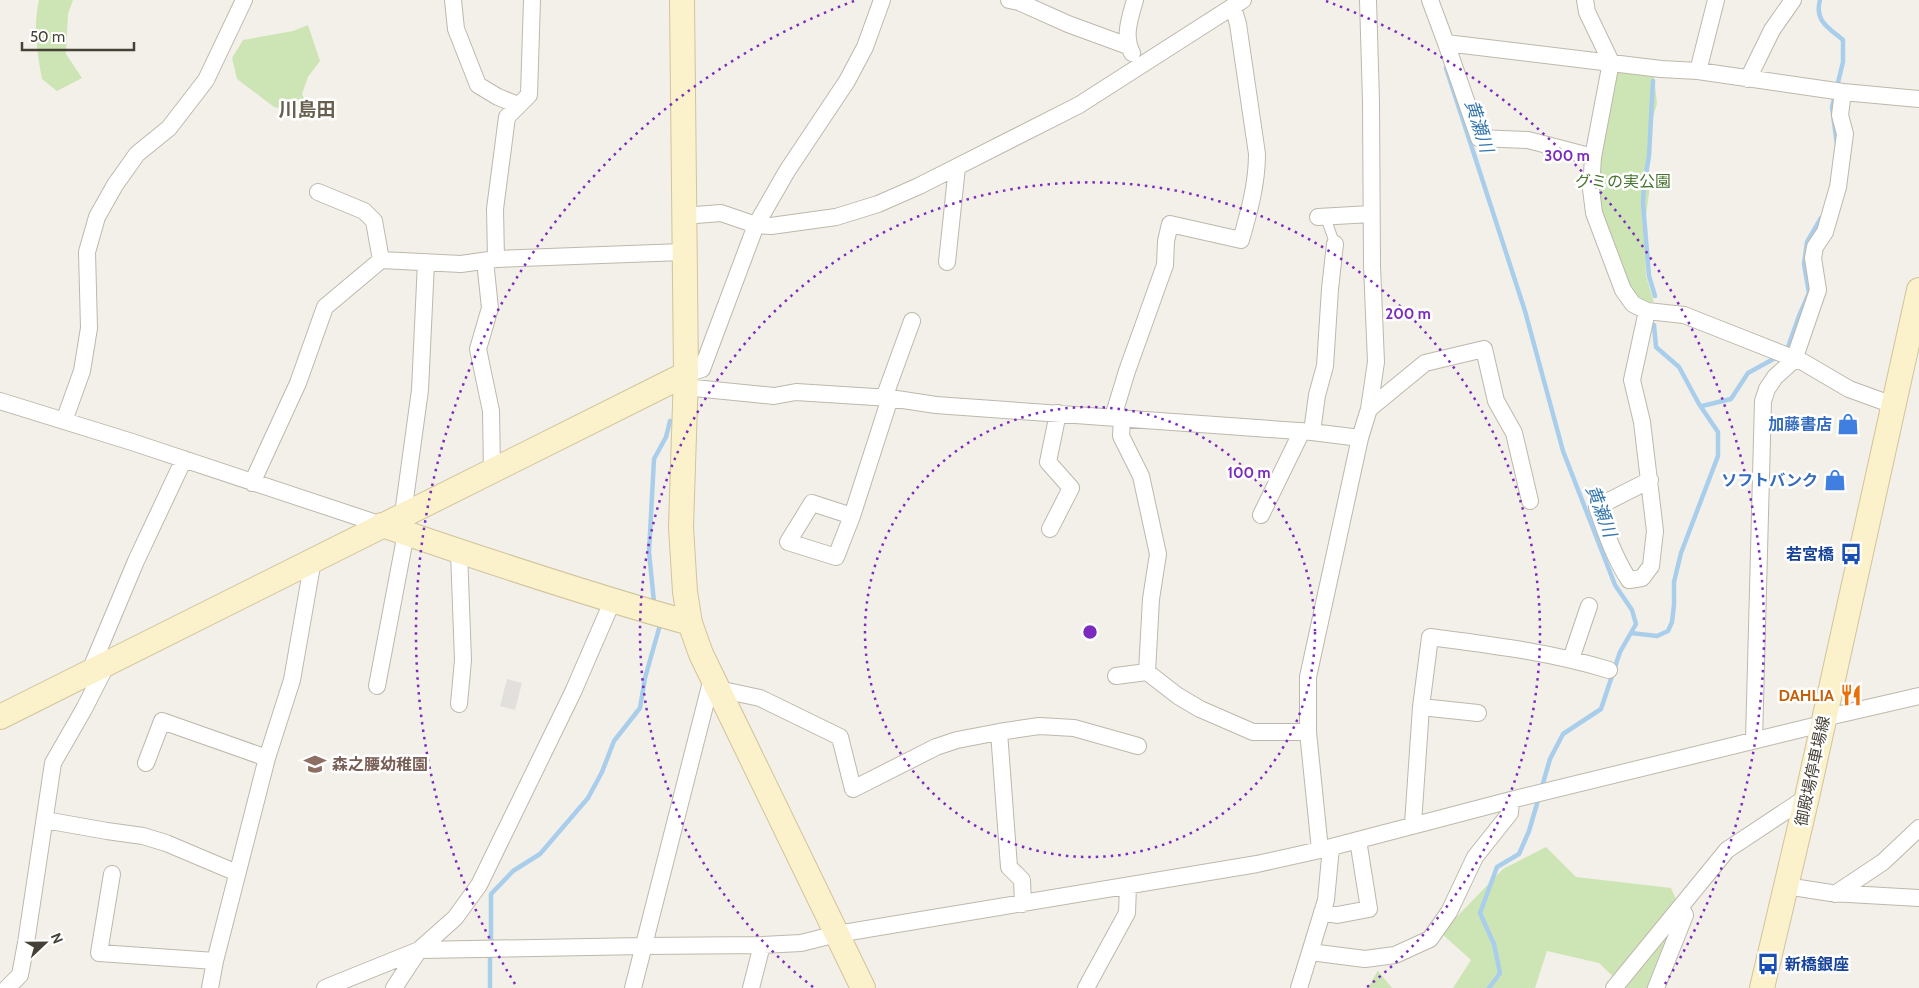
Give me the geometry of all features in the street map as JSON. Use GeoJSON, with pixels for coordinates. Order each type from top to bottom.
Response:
{"type":"FeatureCollection","features":[{"type":"Feature","properties":{"kind":"street"},"geometry":{"type":"LineString","coordinates":[[64,421],[82,371],[89,328],[87,252],[97,217],[115,185],[137,154],[169,128],[206,80],[244,0]]}},
{"type":"Feature","properties":{"kind":"street"},"geometry":{"type":"LineString","coordinates":[[453,0],[456,29],[478,84],[498,97],[518,105]]}},
{"type":"Feature","properties":{"kind":"street"},"geometry":{"type":"LineString","coordinates":[[492,471],[491,411],[478,349],[490,308],[495,209],[508,116],[529,95],[532,0]]}},
{"type":"Feature","properties":{"kind":"street"},"geometry":{"type":"LineString","coordinates":[[682,0],[685,380],[681,527],[685,592],[690,623],[701,654],[715,684],[863,988]]}},
{"type":"Feature","properties":{"kind":"street"},"geometry":{"type":"LineString","coordinates":[[0,401],[184,459],[382,525],[405,524],[492,471],[685,380],[702,369],[756,226],[787,171],[847,81],[865,47],[882,0]]}},
{"type":"Feature","properties":{"kind":"street"},"geometry":{"type":"LineString","coordinates":[[1009,0],[1128,46]]}},
{"type":"Feature","properties":{"kind":"street"},"geometry":{"type":"LineString","coordinates":[[1135,0],[1126,34],[1128,46],[1138,67]]}},
{"type":"Feature","properties":{"kind":"street"},"geometry":{"type":"LineString","coordinates":[[1298,988],[1326,900],[1326,848],[1308,732],[1308,677],[1360,438],[1369,409],[1376,362],[1371,214],[1371,101],[1368,0]]}},
{"type":"Feature","properties":{"kind":"street"},"geometry":{"type":"LineString","coordinates":[[1430,0],[1479,138],[1528,140],[1593,157]]}},
{"type":"Feature","properties":{"kind":"street"},"geometry":{"type":"LineString","coordinates":[[1585,0],[1588,12],[1611,62],[1593,157],[1591,189],[1594,213],[1623,290],[1633,304],[1648,310],[1684,315],[1803,362],[1849,389],[1893,405]]}},
{"type":"Feature","properties":{"kind":"street"},"geometry":{"type":"LineString","coordinates":[[1698,70],[1716,0]]}},
{"type":"Feature","properties":{"kind":"street"},"geometry":{"type":"LineString","coordinates":[[1748,79],[1772,30],[1793,0]]}},
{"type":"Feature","properties":{"kind":"street"},"geometry":{"type":"LineString","coordinates":[[683,216],[721,213],[756,226],[771,226],[836,217],[878,204],[957,167],[1079,105],[1238,4]]}},
{"type":"Feature","properties":{"kind":"street"},"geometry":{"type":"LineString","coordinates":[[1147,672],[1151,599],[1158,554],[1141,476],[1122,436],[1117,418],[1127,371],[1165,264],[1166,241],[1170,224],[1241,240],[1251,205],[1257,171],[1238,24],[1238,4]]}},
{"type":"Feature","properties":{"kind":"street"},"geometry":{"type":"LineString","coordinates":[[1446,43],[1661,69],[1698,70],[1826,90],[1919,99]]}},
{"type":"Feature","properties":{"kind":"street"},"geometry":{"type":"LineString","coordinates":[[1754,740],[1763,401],[1767,389],[1775,377],[1818,290],[1812,258],[1815,247],[1825,232],[1838,187],[1845,134],[1840,115],[1843,92]]}},
{"type":"Feature","properties":{"kind":"street"},"geometry":{"type":"LineString","coordinates":[[947,262],[957,167]]}},
{"type":"Feature","properties":{"kind":"street"},"geometry":{"type":"LineString","coordinates":[[318,192],[364,212],[374,221],[380,260]]}},
{"type":"Feature","properties":{"kind":"street"},"geometry":{"type":"LineString","coordinates":[[1322,216],[1371,214]]}},
{"type":"Feature","properties":{"kind":"street"},"geometry":{"type":"LineString","coordinates":[[1262,515],[1307,432],[1318,395],[1325,366],[1335,244]]}},
{"type":"Feature","properties":{"kind":"street"},"geometry":{"type":"LineString","coordinates":[[252,483],[298,383],[325,306],[380,260],[461,264],[491,260],[683,252]]}},
{"type":"Feature","properties":{"kind":"street"},"geometry":{"type":"LineString","coordinates":[[377,686],[405,524],[420,390],[426,262]]}},
{"type":"Feature","properties":{"kind":"street","name":"御殿場停車場線"},"geometry":{"type":"LineString","coordinates":[[1764,988],[1919,290]]}},
{"type":"Feature","properties":{"kind":"street"},"geometry":{"type":"LineString","coordinates":[[1648,310],[1632,380],[1642,422],[1650,480],[1655,531],[1651,566],[1642,578],[1630,580],[1619,564],[1609,543],[1598,506],[1650,480]]}},
{"type":"Feature","properties":{"kind":"street"},"geometry":{"type":"LineString","coordinates":[[852,516],[912,321]]}},
{"type":"Feature","properties":{"kind":"street"},"geometry":{"type":"LineString","coordinates":[[1369,409],[1425,363],[1484,349],[1496,401],[1514,433],[1530,501]]}},
{"type":"Feature","properties":{"kind":"street"},"geometry":{"type":"LineString","coordinates":[[685,380],[774,396],[796,392],[887,398],[936,405],[1307,432],[1360,438]]}},
{"type":"Feature","properties":{"kind":"street"},"geometry":{"type":"LineString","coordinates":[[1050,529],[1071,488],[1048,462],[1058,413]]}},
{"type":"Feature","properties":{"kind":"street"},"geometry":{"type":"LineString","coordinates":[[7,988],[20,975],[53,763],[84,709],[136,561],[184,459]]}},
{"type":"Feature","properties":{"kind":"street"},"geometry":{"type":"LineString","coordinates":[[405,524],[459,552],[612,602],[690,623]]}},
{"type":"Feature","properties":{"kind":"street"},"geometry":{"type":"LineString","coordinates":[[0,716],[382,525]]}},
{"type":"Feature","properties":{"kind":"street"},"geometry":{"type":"LineString","coordinates":[[459,552],[462,660],[459,704]]}},
{"type":"Feature","properties":{"kind":"street"},"geometry":{"type":"LineString","coordinates":[[210,988],[237,873],[268,758],[292,680],[313,560]]}},
{"type":"Feature","properties":{"kind":"street"},"geometry":{"type":"LineString","coordinates":[[394,988],[419,950],[455,918],[480,886],[573,692],[612,602]]}},
{"type":"Feature","properties":{"kind":"street"},"geometry":{"type":"LineString","coordinates":[[1571,658],[1589,606]]}},
{"type":"Feature","properties":{"kind":"street"},"geometry":{"type":"LineString","coordinates":[[1413,824],[1421,707],[1430,637],[1502,646],[1571,658],[1609,670]]}},
{"type":"Feature","properties":{"kind":"street"},"geometry":{"type":"LineString","coordinates":[[1116,676],[1147,672],[1178,696],[1200,709],[1254,732],[1308,732]]}},
{"type":"Feature","properties":{"kind":"street"},"geometry":{"type":"LineString","coordinates":[[715,684],[760,698],[840,737],[853,789],[936,746],[958,740],[1039,726],[1074,728],[1138,746]]}},
{"type":"Feature","properties":{"kind":"street"},"geometry":{"type":"LineString","coordinates":[[632,988],[715,684]]}},
{"type":"Feature","properties":{"kind":"street"},"geometry":{"type":"LineString","coordinates":[[325,988],[419,950],[762,946],[801,943],[838,934],[1257,864],[1754,740],[1919,696]]}},
{"type":"Feature","properties":{"kind":"street"},"geometry":{"type":"LineString","coordinates":[[1421,707],[1478,713]]}},
{"type":"Feature","properties":{"kind":"street"},"geometry":{"type":"LineString","coordinates":[[146,763],[162,721],[268,758]]}},
{"type":"Feature","properties":{"kind":"street"},"geometry":{"type":"LineString","coordinates":[[1000,732],[1009,867],[1022,880],[1023,904]]}},
{"type":"Feature","properties":{"kind":"street"},"geometry":{"type":"LineString","coordinates":[[1614,988],[1727,850],[1807,797]]}},
{"type":"Feature","properties":{"kind":"street"},"geometry":{"type":"LineString","coordinates":[[1310,952],[1365,959],[1395,955],[1430,939],[1449,912],[1474,858],[1510,813],[1511,800]]}},
{"type":"Feature","properties":{"kind":"street"},"geometry":{"type":"LineString","coordinates":[[45,820],[106,832],[143,836],[237,873]]}},
{"type":"Feature","properties":{"kind":"street"},"geometry":{"type":"LineString","coordinates":[[1835,894],[1883,862],[1919,828]]}},
{"type":"Feature","properties":{"kind":"street"},"geometry":{"type":"LineString","coordinates":[[1322,912],[1337,915],[1369,909],[1358,840]]}},
{"type":"Feature","properties":{"kind":"street"},"geometry":{"type":"LineString","coordinates":[[112,874],[99,953],[215,961]]}},
{"type":"Feature","properties":{"kind":"street"},"geometry":{"type":"LineString","coordinates":[[1086,988],[1128,912],[1128,886]]}},
{"type":"Feature","properties":{"kind":"street"},"geometry":{"type":"LineString","coordinates":[[1786,886],[1835,894],[1919,898]]}},
{"type":"Feature","properties":{"kind":"street"},"geometry":{"type":"LineString","coordinates":[[1656,988],[1685,915],[1681,907]]}},
{"type":"Feature","properties":{"kind":"street"},"geometry":{"type":"LineString","coordinates":[[751,988],[762,946]]}},
{"type":"Feature","properties":{"kind":"lane"},"geometry":{"type":"LineString","coordinates":[[1322,216],[1335,244]]}},
{"type":"Feature","properties":{"kind":"green space"},"geometry":{"type":"Polygon","coordinates":[[[39,0],[73,0],[68,14],[66,54],[82,78],[57,91],[42,79],[36,30],[39,0]]]}},
{"type":"Feature","properties":{"kind":"green space"},"geometry":{"type":"Polygon","coordinates":[[[308,25],[320,61],[308,77],[302,94],[312,115],[274,107],[237,79],[232,58],[243,40],[293,31],[308,25]]]}},
{"type":"Feature","properties":{"kind":"green space","name":"グミの実公園"},"geometry":{"type":"Polygon","coordinates":[[[1615,69],[1654,76],[1657,104],[1650,126],[1652,142],[1648,164],[1651,179],[1645,235],[1646,276],[1654,302],[1649,302],[1635,296],[1624,282],[1594,187],[1615,69]]]}},
{"type":"Feature","properties":{"kind":"green space"},"geometry":{"type":"Polygon","coordinates":[[[1546,847],[1576,877],[1671,888],[1683,916],[1663,988],[1625,988],[1599,963],[1547,951],[1535,988],[1453,988],[1471,960],[1441,933],[1503,869],[1546,847]]]}},
{"type":"Feature","properties":{"kind":"green space"},"geometry":{"type":"Polygon","coordinates":[[[1378,971],[1392,988],[1368,988],[1378,971]]]}},
{"type":"Feature","properties":{"kind":"shaded area"},"geometry":{"type":"Polygon","coordinates":[[[507,679],[522,683],[515,710],[500,706],[507,679]]]}},
{"type":"Feature","properties":{"kind":"waterway"},"geometry":{"type":"LineString","coordinates":[[1820,0],[1819,13],[1821,19],[1828,28],[1843,40],[1843,62],[1832,107],[1837,145]]}},
{"type":"Feature","properties":{"kind":"waterway","name":"黄瀬川"},"geometry":{"type":"LineString","coordinates":[[1446,68],[1525,311],[1563,451],[1615,585],[1632,610],[1636,624],[1620,652],[1601,709],[1563,734],[1550,759],[1541,790]]}},
{"type":"Feature","properties":{"kind":"waterway"},"geometry":{"type":"LineString","coordinates":[[1653,81],[1649,156],[1643,203],[1649,276],[1655,296]]}},
{"type":"Feature","properties":{"kind":"waterway"},"geometry":{"type":"LineString","coordinates":[[1784,350],[1788,347],[1809,293],[1804,264],[1807,242],[1821,218]]}},
{"type":"Feature","properties":{"kind":"waterway"},"geometry":{"type":"LineString","coordinates":[[1631,633],[1657,636],[1668,631],[1672,622],[1674,582],[1681,553],[1718,456],[1718,432],[1699,404],[1679,367],[1656,347],[1654,325]]}},
{"type":"Feature","properties":{"kind":"waterway"},"geometry":{"type":"LineString","coordinates":[[1702,406],[1731,399],[1748,373],[1777,357]]}},
{"type":"Feature","properties":{"kind":"waterway"},"geometry":{"type":"LineString","coordinates":[[654,602],[649,552],[654,459],[666,437],[670,421]]}},
{"type":"Feature","properties":{"kind":"waterway"},"geometry":{"type":"LineString","coordinates":[[491,944],[491,894],[513,871],[540,854],[588,798],[602,772],[614,741],[640,708],[645,678],[660,625]]}},
{"type":"Feature","properties":{"kind":"waterway","name":"黄瀬川"},"geometry":{"type":"LineString","coordinates":[[1489,988],[1500,973],[1494,944],[1480,913],[1497,867],[1519,854],[1529,831],[1539,797]]}},
{"type":"Feature","properties":{"kind":"waterway"},"geometry":{"type":"LineString","coordinates":[[490,952],[490,988]]}},
{"type":"Feature","properties":{"kind":"place","name":"加藤書店"},"geometry":{"type":"Point","coordinates":[1848,424]}},
{"type":"Feature","properties":{"kind":"place","name":"ソフトバンク"},"geometry":{"type":"Point","coordinates":[1835,480]}},
{"type":"Feature","properties":{"kind":"place","name":"若宮橋"},"geometry":{"type":"Point","coordinates":[1851,554]}},
{"type":"Feature","properties":{"kind":"place","name":"DAHLIA"},"geometry":{"type":"Point","coordinates":[1851,695]}},
{"type":"Feature","properties":{"kind":"place","name":"森之腰幼稚園"},"geometry":{"type":"Point","coordinates":[315,764]}},
{"type":"Feature","properties":{"kind":"place","name":"新橋銀座"},"geometry":{"type":"Point","coordinates":[1768,964]}},
{"type":"Feature","properties":{"kind":"district","name":"川島田"},"geometry":{"type":"Point","coordinates":[307,109]}}]}
